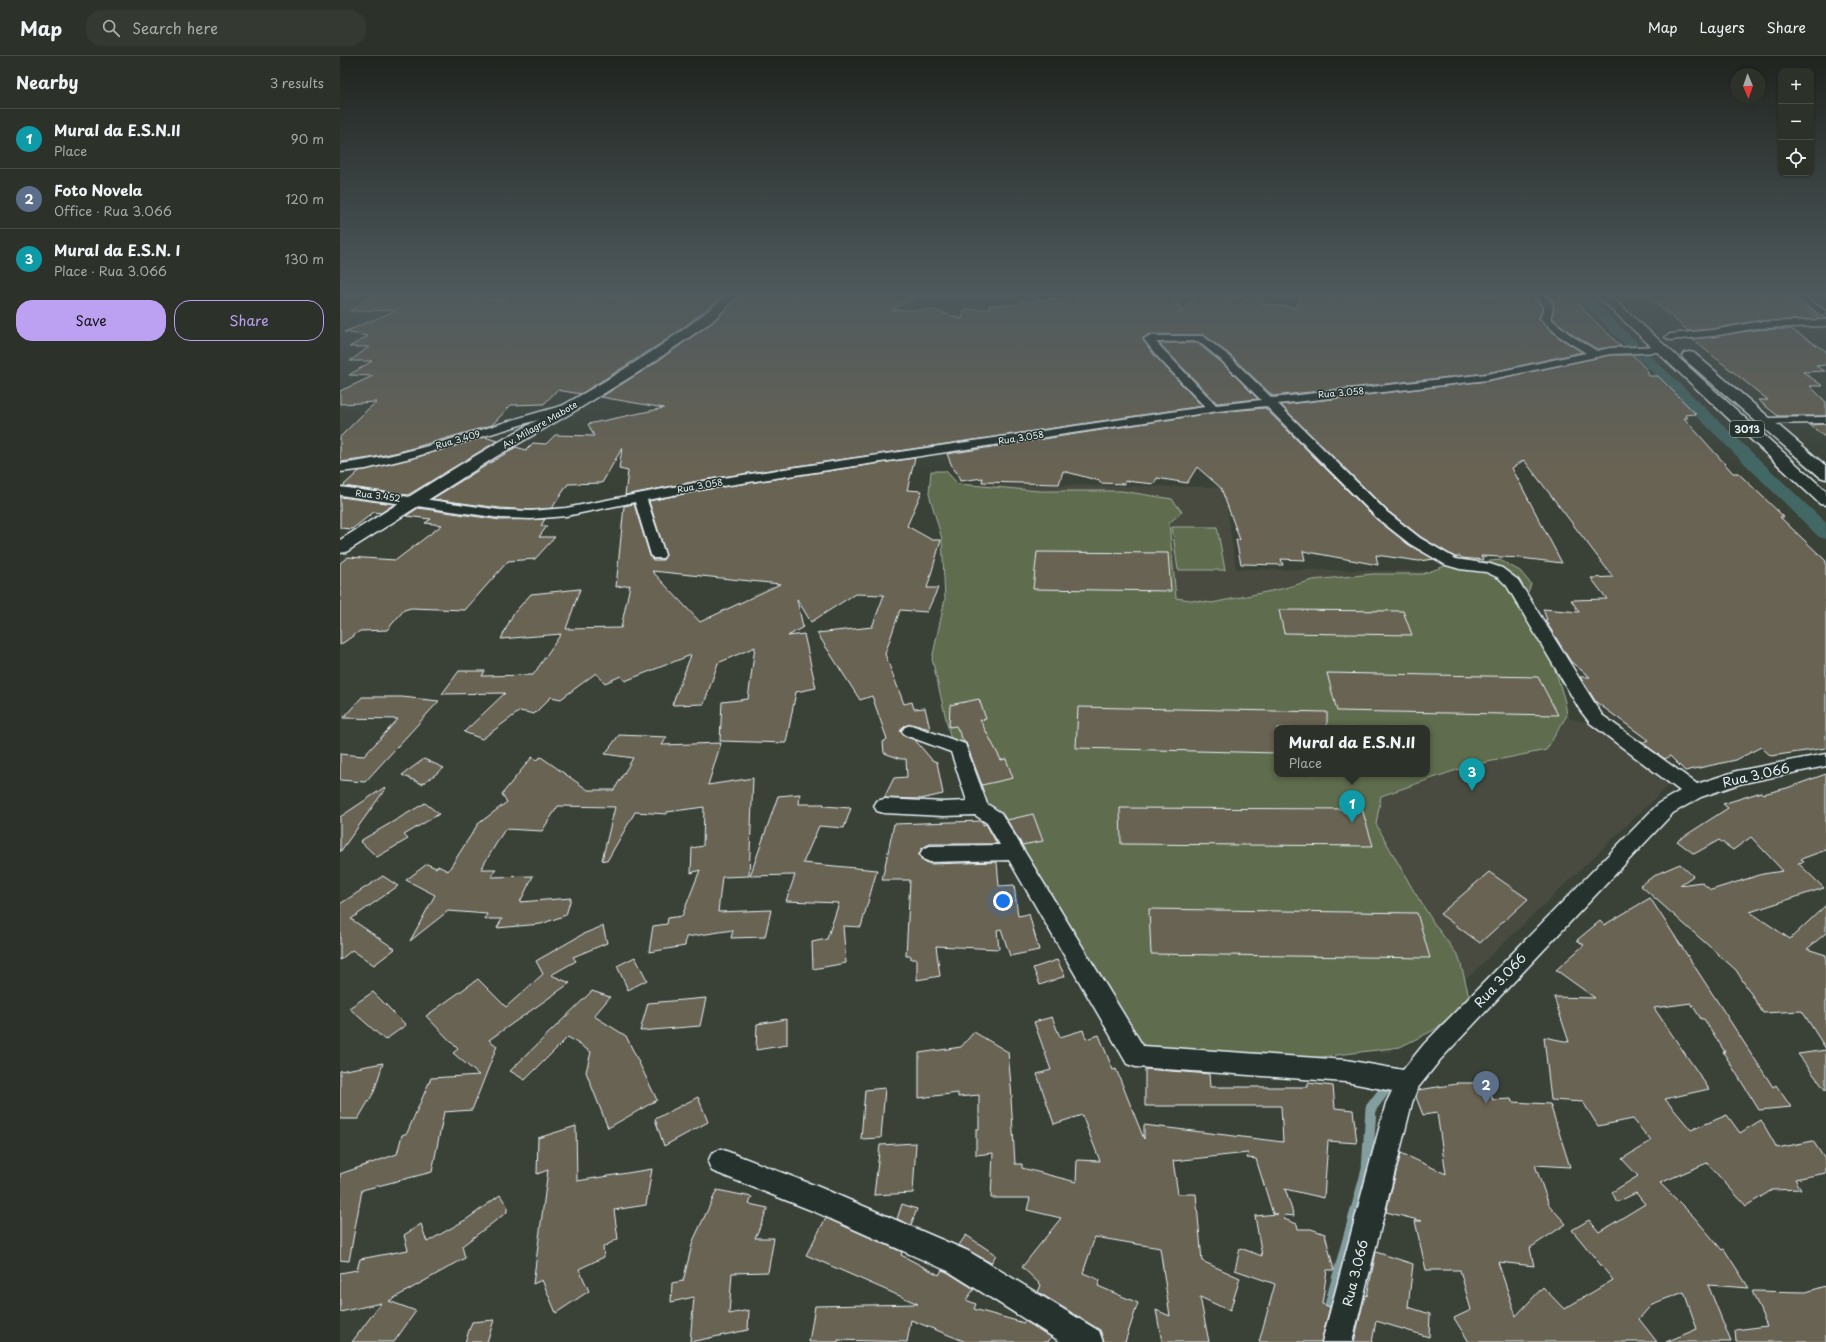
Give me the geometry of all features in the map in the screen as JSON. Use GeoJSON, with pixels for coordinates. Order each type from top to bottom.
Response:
{"type":"FeatureCollection","features":[{"type":"Feature","properties":{"kind":"main road","name":"Av. Milagre Mabote"},"geometry":{"type":"LineString","coordinates":[[340,548],[415,500],[531,429],[575,405],[655,354]]}},
{"type":"Feature","properties":{"kind":"main road","name":"3013"},"geometry":{"type":"LineString","coordinates":[[1666,354],[1826,500]]}},
{"type":"Feature","properties":{"kind":"main road","name":"3013"},"geometry":{"type":"LineString","coordinates":[[1688,354],[1826,474]]}},
{"type":"Feature","properties":{"kind":"street"},"geometry":{"type":"LineString","coordinates":[[1161,354],[1214,409]]}},
{"type":"Feature","properties":{"kind":"street"},"geometry":{"type":"LineString","coordinates":[[1220,354],[1382,515],[1407,536],[1440,557],[1464,565],[1489,567],[1504,574],[1513,583],[1589,710],[1596,719],[1694,792]]}},
{"type":"Feature","properties":{"kind":"street","name":"Rua 3.058"},"geometry":{"type":"LineString","coordinates":[[415,500],[471,511],[531,515],[566,512],[709,484],[1268,401],[1487,377],[1595,354]]}},
{"type":"Feature","properties":{"kind":"street","name":"Rua 3.409"},"geometry":{"type":"LineString","coordinates":[[340,468],[366,465],[410,454],[575,405]]}},
{"type":"Feature","properties":{"kind":"street"},"geometry":{"type":"LineString","coordinates":[[1764,421],[1826,420]]}},
{"type":"Feature","properties":{"kind":"street","name":"Rua 3.452"},"geometry":{"type":"LineString","coordinates":[[340,491],[415,500]]}},
{"type":"Feature","properties":{"kind":"street"},"geometry":{"type":"LineString","coordinates":[[640,498],[658,555]]}},
{"type":"Feature","properties":{"kind":"street"},"geometry":{"type":"LineString","coordinates":[[911,731],[959,748],[979,808]]}},
{"type":"Feature","properties":{"kind":"street","name":"Rua 3.066"},"geometry":{"type":"LineString","coordinates":[[1337,1342],[1399,1103],[1408,1082],[1432,1052],[1666,808],[1694,792],[1737,778],[1826,760]]}},
{"type":"Feature","properties":{"kind":"street"},"geometry":{"type":"LineString","coordinates":[[884,806],[944,809],[979,808],[994,818],[1136,1056],[1346,1071],[1408,1082]]}},
{"type":"Feature","properties":{"kind":"street"},"geometry":{"type":"LineString","coordinates":[[930,854],[1014,852]]}},
{"type":"Feature","properties":{"kind":"street"},"geometry":{"type":"LineString","coordinates":[[721,1162],[819,1200],[958,1261],[1088,1342]]}},
{"type":"Feature","properties":{"kind":"shaded area"},"geometry":{"type":"Polygon","coordinates":[[[944,484],[1224,487],[1236,569],[1489,572],[1570,719],[1591,723],[1607,738],[1673,781],[1390,1052],[1139,1043],[944,484]]]}},
{"type":"Feature","properties":{"kind":"green space"},"geometry":{"type":"Polygon","coordinates":[[[931,471],[946,471],[958,484],[1040,491],[1122,491],[1172,499],[1182,512],[1169,523],[1176,598],[1212,603],[1281,589],[1313,580],[1373,574],[1423,574],[1445,566],[1500,560],[1520,571],[1531,584],[1522,608],[1553,662],[1565,702],[1567,715],[1546,750],[1468,766],[1381,796],[1376,824],[1435,925],[1459,957],[1470,1000],[1434,1030],[1400,1047],[1228,1069],[1127,1045],[984,813],[972,807],[950,736],[932,659],[945,599],[942,539],[929,494],[931,471]]]}},
{"type":"Feature","properties":{"kind":"green space"},"geometry":{"type":"Polygon","coordinates":[[[1172,527],[1217,527],[1225,570],[1178,570],[1172,527]]]}},
{"type":"Feature","properties":{"kind":"building"},"geometry":{"type":"Polygon","coordinates":[[[359,354],[644,354],[581,394],[557,390],[544,404],[511,405],[492,425],[399,452],[340,462],[340,437],[377,402],[340,404],[340,391],[373,376],[349,375],[372,361],[350,361],[359,354]]]}},
{"type":"Feature","properties":{"kind":"building"},"geometry":{"type":"Polygon","coordinates":[[[668,354],[1154,354],[1202,406],[709,479],[625,495],[628,471],[619,469],[622,448],[602,483],[568,484],[552,508],[531,510],[500,508],[432,499],[516,447],[526,450],[533,443],[546,444],[555,435],[594,436],[588,424],[664,408],[601,397],[668,354]]]}},
{"type":"Feature","properties":{"kind":"building"},"geometry":{"type":"Polygon","coordinates":[[[1170,354],[1211,354],[1258,399],[1217,403],[1170,354]]]}},
{"type":"Feature","properties":{"kind":"building"},"geometry":{"type":"Polygon","coordinates":[[[1229,354],[1573,354],[1487,373],[1273,396],[1229,354]]]}},
{"type":"Feature","properties":{"kind":"building"},"geometry":{"type":"Polygon","coordinates":[[[1711,354],[1826,354],[1826,365],[1816,366],[1825,371],[1803,372],[1823,386],[1810,386],[1826,402],[1826,416],[1778,416],[1758,400],[1768,400],[1711,354]]]}},
{"type":"Feature","properties":{"kind":"building"},"geometry":{"type":"Polygon","coordinates":[[[1610,355],[1633,355],[1647,370],[1649,376],[1658,376],[1696,414],[1685,415],[1688,418],[1684,418],[1733,473],[1738,473],[1784,517],[1780,517],[1826,561],[1826,748],[1771,756],[1761,747],[1736,760],[1685,771],[1670,756],[1665,759],[1642,743],[1648,740],[1596,702],[1580,677],[1590,677],[1571,662],[1545,620],[1547,620],[1543,609],[1579,612],[1571,600],[1607,599],[1591,578],[1613,577],[1524,460],[1512,468],[1562,563],[1521,558],[1481,556],[1484,560],[1462,558],[1460,556],[1455,557],[1421,537],[1388,511],[1281,405],[1487,381],[1610,355]]]}},
{"type":"Feature","properties":{"kind":"building"},"geometry":{"type":"Polygon","coordinates":[[[1265,408],[1376,519],[1409,545],[1434,559],[1419,561],[1376,555],[1378,565],[1303,551],[1305,560],[1281,559],[1283,565],[1241,564],[1236,540],[1240,540],[1221,488],[1197,467],[1187,483],[1157,478],[1154,484],[1125,481],[1125,484],[1100,483],[1100,481],[1063,471],[1059,484],[982,482],[983,478],[960,481],[947,454],[1218,412],[1265,408]]]}},
{"type":"Feature","properties":{"kind":"building"},"geometry":{"type":"Polygon","coordinates":[[[1826,424],[1826,438],[1810,425],[1826,424]]]}},
{"type":"Feature","properties":{"kind":"building"},"geometry":{"type":"Polygon","coordinates":[[[485,437],[497,441],[408,495],[343,486],[359,471],[414,458],[485,437]]]}},
{"type":"Feature","properties":{"kind":"building"},"geometry":{"type":"Polygon","coordinates":[[[915,458],[907,490],[922,491],[907,526],[932,540],[941,540],[927,588],[938,588],[927,612],[900,610],[885,654],[904,704],[912,702],[914,709],[925,708],[930,729],[911,724],[904,726],[900,731],[904,736],[915,740],[932,760],[937,762],[943,794],[921,799],[884,798],[894,778],[907,777],[906,759],[901,759],[884,753],[883,742],[887,739],[872,696],[860,700],[817,633],[872,627],[884,595],[855,594],[811,622],[797,599],[803,627],[788,636],[804,634],[816,688],[796,692],[786,743],[720,741],[722,702],[748,699],[755,647],[718,663],[704,704],[672,705],[691,655],[625,681],[621,676],[605,683],[596,673],[561,699],[551,697],[534,714],[520,711],[482,739],[464,732],[505,693],[442,694],[459,671],[485,671],[482,676],[533,675],[561,634],[501,639],[513,614],[531,594],[580,589],[566,629],[621,628],[630,585],[616,587],[624,506],[634,504],[650,556],[653,560],[663,560],[666,555],[649,501],[709,489],[915,458]],[[652,571],[700,622],[780,584],[652,571]]]}},
{"type":"Feature","properties":{"kind":"building"},"geometry":{"type":"Polygon","coordinates":[[[340,497],[394,504],[381,513],[374,512],[352,529],[340,528],[340,497]]]}},
{"type":"Feature","properties":{"kind":"building"},"geometry":{"type":"Polygon","coordinates":[[[418,508],[500,520],[545,519],[541,526],[547,526],[539,537],[555,537],[535,559],[508,561],[465,610],[411,608],[404,610],[387,630],[360,631],[340,645],[340,563],[348,557],[396,560],[442,525],[425,523],[431,519],[406,516],[418,508]]]}},
{"type":"Feature","properties":{"kind":"building"},"geometry":{"type":"Polygon","coordinates":[[[1037,552],[1168,553],[1171,591],[1033,589],[1037,552]]]}},
{"type":"Feature","properties":{"kind":"building"},"geometry":{"type":"Polygon","coordinates":[[[1279,610],[1403,611],[1412,635],[1284,633],[1279,610]]]}},
{"type":"Feature","properties":{"kind":"building"},"geometry":{"type":"Polygon","coordinates":[[[1327,673],[1538,677],[1558,715],[1337,711],[1327,673]]]}},
{"type":"Feature","properties":{"kind":"building"},"geometry":{"type":"Polygon","coordinates":[[[362,697],[402,697],[439,701],[365,782],[340,780],[340,754],[364,756],[398,719],[343,718],[362,697]]]}},
{"type":"Feature","properties":{"kind":"building"},"geometry":{"type":"Polygon","coordinates":[[[979,699],[986,719],[980,720],[1001,760],[1006,759],[1013,778],[982,785],[966,743],[964,742],[956,726],[949,727],[950,705],[979,699]]]}},
{"type":"Feature","properties":{"kind":"building"},"geometry":{"type":"Polygon","coordinates":[[[1078,707],[1327,712],[1327,725],[1274,725],[1274,753],[1076,748],[1078,707]]]}},
{"type":"Feature","properties":{"kind":"building"},"geometry":{"type":"Polygon","coordinates":[[[619,735],[667,737],[662,745],[721,743],[708,785],[753,778],[749,876],[722,877],[718,912],[771,910],[765,937],[731,938],[733,930],[686,937],[685,946],[649,952],[653,926],[667,924],[668,918],[682,916],[700,870],[691,873],[692,848],[703,846],[704,807],[667,812],[667,814],[635,812],[607,861],[602,860],[615,807],[558,806],[542,831],[505,829],[481,869],[496,869],[491,877],[533,876],[520,902],[571,898],[566,915],[541,924],[497,928],[502,919],[485,919],[487,914],[448,911],[410,941],[435,895],[406,880],[427,864],[436,868],[438,866],[448,871],[478,824],[507,802],[502,794],[532,757],[536,760],[541,757],[588,790],[614,790],[633,758],[605,754],[619,735]]]}},
{"type":"Feature","properties":{"kind":"building"},"geometry":{"type":"Polygon","coordinates":[[[424,759],[444,768],[422,784],[402,775],[424,759]]]}},
{"type":"Feature","properties":{"kind":"building"},"geometry":{"type":"Polygon","coordinates":[[[1826,774],[1826,850],[1801,859],[1804,862],[1798,863],[1824,888],[1750,912],[1790,939],[1826,905],[1826,933],[1807,949],[1826,955],[1826,1049],[1802,1011],[1763,1013],[1736,970],[1640,885],[1659,873],[1680,864],[1693,876],[1680,885],[1701,882],[1711,890],[1763,874],[1783,871],[1751,837],[1733,850],[1719,840],[1694,854],[1677,841],[1728,808],[1723,804],[1761,792],[1763,794],[1787,788],[1826,774]]]}},
{"type":"Feature","properties":{"kind":"building"},"geometry":{"type":"Polygon","coordinates":[[[385,787],[386,788],[340,852],[340,817],[385,787]]]}},
{"type":"Feature","properties":{"kind":"building"},"geometry":{"type":"Polygon","coordinates":[[[800,794],[799,804],[824,804],[824,806],[851,808],[844,828],[819,826],[803,863],[877,870],[861,927],[843,926],[846,963],[813,969],[812,942],[827,939],[839,903],[786,901],[795,875],[750,876],[778,796],[800,794]]]}},
{"type":"Feature","properties":{"kind":"building"},"geometry":{"type":"Polygon","coordinates":[[[425,803],[439,814],[404,835],[408,839],[377,857],[360,841],[425,803]]]}},
{"type":"Feature","properties":{"kind":"building"},"geometry":{"type":"Polygon","coordinates":[[[1120,808],[1362,809],[1373,846],[1121,844],[1120,808]]]}},
{"type":"Feature","properties":{"kind":"building"},"geometry":{"type":"Polygon","coordinates":[[[1033,814],[1043,841],[1022,845],[1007,820],[1033,814]]]}},
{"type":"Feature","properties":{"kind":"building"},"geometry":{"type":"Polygon","coordinates":[[[983,822],[983,825],[986,824],[997,844],[930,844],[922,848],[919,855],[922,860],[930,864],[997,862],[999,886],[1014,885],[1018,916],[1029,914],[1039,950],[1010,956],[1001,929],[997,930],[999,949],[936,946],[940,976],[917,980],[917,959],[911,959],[911,956],[906,956],[910,880],[882,880],[894,824],[983,822]]]}},
{"type":"Feature","properties":{"kind":"building"},"geometry":{"type":"Polygon","coordinates":[[[1489,872],[1528,899],[1480,943],[1440,914],[1489,872]]]}},
{"type":"Feature","properties":{"kind":"building"},"geometry":{"type":"Polygon","coordinates":[[[383,876],[398,886],[351,919],[395,949],[374,965],[352,950],[340,960],[340,904],[383,876]]]}},
{"type":"Feature","properties":{"kind":"building"},"geometry":{"type":"Polygon","coordinates":[[[1650,898],[1773,1087],[1776,1085],[1791,1107],[1759,1110],[1723,1052],[1725,1052],[1704,1019],[1701,1019],[1691,1003],[1654,1008],[1709,1089],[1665,1099],[1691,1130],[1727,1115],[1740,1133],[1761,1120],[1777,1148],[1813,1141],[1826,1161],[1826,1173],[1795,1179],[1801,1189],[1772,1190],[1746,1206],[1707,1163],[1660,1183],[1694,1217],[1722,1250],[1724,1249],[1749,1288],[1708,1285],[1731,1342],[1666,1342],[1697,1329],[1684,1292],[1652,1304],[1639,1319],[1657,1342],[1469,1342],[1454,1318],[1471,1310],[1460,1270],[1426,1270],[1415,1221],[1422,1221],[1386,1212],[1401,1153],[1446,1174],[1437,1113],[1423,1115],[1416,1097],[1418,1090],[1457,1084],[1456,1083],[1487,1083],[1493,1100],[1511,1099],[1512,1102],[1550,1104],[1570,1167],[1535,1165],[1549,1205],[1566,1224],[1530,1248],[1534,1266],[1498,1262],[1516,1316],[1543,1287],[1564,1309],[1613,1280],[1572,1230],[1589,1220],[1599,1232],[1645,1204],[1636,1193],[1617,1202],[1612,1192],[1638,1176],[1622,1159],[1651,1141],[1633,1119],[1598,1126],[1583,1102],[1551,1100],[1544,1037],[1569,1042],[1554,997],[1595,998],[1556,970],[1584,945],[1577,940],[1600,921],[1604,925],[1650,898]]]}},
{"type":"Feature","properties":{"kind":"building"},"geometry":{"type":"Polygon","coordinates":[[[1149,909],[1417,913],[1430,958],[1151,954],[1149,909]]]}},
{"type":"Feature","properties":{"kind":"building"},"geometry":{"type":"Polygon","coordinates":[[[603,926],[607,943],[573,957],[576,961],[551,975],[570,983],[489,1040],[497,1046],[472,1110],[444,1112],[432,1172],[362,1190],[349,1261],[340,1260],[340,1174],[397,1154],[402,1135],[407,1133],[431,1078],[479,1075],[453,1053],[458,1049],[426,1016],[478,979],[506,1007],[543,974],[536,961],[583,934],[603,926]]]}},
{"type":"Feature","properties":{"kind":"building"},"geometry":{"type":"Polygon","coordinates":[[[635,957],[647,980],[628,990],[617,966],[635,957]]]}},
{"type":"Feature","properties":{"kind":"building"},"geometry":{"type":"Polygon","coordinates":[[[1057,960],[1065,976],[1040,985],[1033,968],[1057,960]]]}},
{"type":"Feature","properties":{"kind":"building"},"geometry":{"type":"Polygon","coordinates":[[[592,991],[610,997],[594,1016],[626,1036],[657,1100],[608,1128],[586,1072],[591,1052],[568,1037],[525,1080],[510,1071],[592,991]]]}},
{"type":"Feature","properties":{"kind":"building"},"geometry":{"type":"Polygon","coordinates":[[[373,992],[406,1025],[385,1040],[349,1008],[373,992]]]}},
{"type":"Feature","properties":{"kind":"building"},"geometry":{"type":"Polygon","coordinates":[[[706,998],[700,1026],[640,1031],[648,1003],[706,998]]]}},
{"type":"Feature","properties":{"kind":"building"},"geometry":{"type":"Polygon","coordinates":[[[1052,1017],[1060,1037],[1083,1030],[1086,1039],[1099,1035],[1113,1070],[1116,1069],[1144,1139],[1144,1125],[1283,1142],[1281,1106],[1145,1106],[1145,1069],[1209,1074],[1210,1087],[1308,1087],[1308,1083],[1333,1086],[1335,1108],[1353,1110],[1357,1143],[1328,1141],[1324,1198],[1285,1189],[1294,1216],[1285,1215],[1284,1219],[1297,1224],[1298,1229],[1311,1229],[1325,1234],[1334,1270],[1327,1270],[1322,1304],[1330,1307],[1321,1342],[1259,1342],[1275,1284],[1235,1270],[1240,1248],[1262,1256],[1255,1216],[1278,1214],[1273,1214],[1256,1159],[1247,1158],[1248,1153],[1173,1161],[1178,1194],[1196,1194],[1202,1261],[1240,1278],[1230,1311],[1200,1297],[1209,1342],[1162,1342],[1156,1310],[1170,1316],[1160,1248],[1095,1237],[1083,1273],[1100,1280],[1098,1286],[1138,1303],[1125,1342],[1104,1342],[1100,1330],[1038,1292],[1041,1285],[1022,1267],[1061,1218],[1027,1210],[1030,1198],[991,1198],[993,1153],[976,1155],[976,1129],[979,1129],[979,1095],[958,1097],[958,1093],[919,1098],[919,1053],[961,1047],[974,1032],[1008,1052],[1015,1164],[1022,1164],[1022,1168],[1076,1182],[1077,1160],[1100,1161],[1082,1115],[1054,1124],[1037,1074],[1051,1070],[1034,1022],[1052,1017]]]}},
{"type":"Feature","properties":{"kind":"building"},"geometry":{"type":"Polygon","coordinates":[[[787,1019],[787,1045],[756,1050],[757,1024],[787,1019]]]}},
{"type":"Feature","properties":{"kind":"building"},"geometry":{"type":"Polygon","coordinates":[[[1826,1050],[1826,1091],[1798,1054],[1826,1050]]]}},
{"type":"Feature","properties":{"kind":"building"},"geometry":{"type":"Polygon","coordinates":[[[383,1063],[374,1092],[358,1119],[340,1119],[340,1071],[383,1063]]]}},
{"type":"Feature","properties":{"kind":"building"},"geometry":{"type":"Polygon","coordinates":[[[885,1088],[881,1138],[861,1139],[865,1090],[885,1088]]]}},
{"type":"Feature","properties":{"kind":"building"},"geometry":{"type":"Polygon","coordinates":[[[698,1097],[708,1122],[664,1146],[655,1119],[698,1097]]]}},
{"type":"Feature","properties":{"kind":"building"},"geometry":{"type":"Polygon","coordinates":[[[576,1126],[577,1181],[652,1169],[646,1205],[614,1210],[618,1239],[603,1247],[604,1257],[579,1269],[589,1291],[556,1313],[542,1280],[533,1284],[548,1170],[537,1174],[538,1138],[576,1126]]]}},
{"type":"Feature","properties":{"kind":"building"},"geometry":{"type":"Polygon","coordinates":[[[916,1143],[913,1193],[874,1195],[880,1145],[916,1143]]]}},
{"type":"Feature","properties":{"kind":"building"},"geometry":{"type":"Polygon","coordinates":[[[717,1190],[752,1197],[749,1204],[768,1208],[755,1238],[774,1238],[768,1272],[732,1273],[729,1314],[749,1310],[748,1330],[690,1342],[694,1297],[671,1302],[672,1283],[683,1281],[693,1241],[717,1190]]]}},
{"type":"Feature","properties":{"kind":"building"},"geometry":{"type":"Polygon","coordinates":[[[500,1195],[507,1206],[507,1212],[462,1246],[465,1258],[389,1301],[416,1311],[394,1342],[352,1342],[381,1303],[340,1312],[340,1273],[357,1270],[360,1259],[408,1250],[404,1235],[421,1224],[427,1242],[467,1219],[500,1195]]]}},
{"type":"Feature","properties":{"kind":"building"},"geometry":{"type":"Polygon","coordinates":[[[902,1204],[917,1209],[911,1225],[897,1219],[902,1204]]]}},
{"type":"Feature","properties":{"kind":"building"},"geometry":{"type":"Polygon","coordinates":[[[826,1218],[902,1252],[901,1255],[939,1275],[942,1270],[947,1272],[974,1289],[966,1300],[976,1304],[974,1309],[1024,1323],[1025,1321],[1051,1337],[1048,1342],[966,1342],[911,1320],[907,1342],[838,1340],[838,1342],[809,1342],[815,1306],[918,1304],[806,1255],[826,1218]]]}},
{"type":"Feature","properties":{"kind":"building"},"geometry":{"type":"Polygon","coordinates":[[[966,1235],[996,1255],[991,1263],[959,1245],[966,1235]]]}},
{"type":"Feature","properties":{"kind":"building"},"geometry":{"type":"Polygon","coordinates":[[[1376,1252],[1413,1264],[1408,1307],[1430,1314],[1429,1337],[1376,1321],[1372,1342],[1354,1342],[1365,1295],[1367,1296],[1376,1252]]]}},
{"type":"Feature","properties":{"kind":"building"},"geometry":{"type":"Polygon","coordinates":[[[1826,1286],[1826,1342],[1736,1342],[1735,1330],[1767,1326],[1752,1291],[1806,1292],[1826,1286]]]}},
{"type":"Feature","properties":{"kind":"building"},"geometry":{"type":"Polygon","coordinates":[[[494,1320],[487,1342],[465,1342],[472,1322],[494,1320]]]}},
{"type":"Feature","properties":{"kind":"waterway"},"geometry":{"type":"LineString","coordinates":[[1641,354],[1826,533]]}},
{"type":"Feature","properties":{"kind":"waterway"},"geometry":{"type":"LineString","coordinates":[[1327,1316],[1367,1170],[1371,1108],[1389,1084]]}},
{"type":"Feature","properties":{"kind":"place","name":"Mural da E.S.N. I"},"geometry":{"type":"Point","coordinates":[1472,791]}},
{"type":"Feature","properties":{"kind":"place","name":"Mural da E.S.N.II"},"geometry":{"type":"Point","coordinates":[1352,823]}},
{"type":"Feature","properties":{"kind":"place","name":"Foto Novela"},"geometry":{"type":"Point","coordinates":[1486,1104]}}]}
